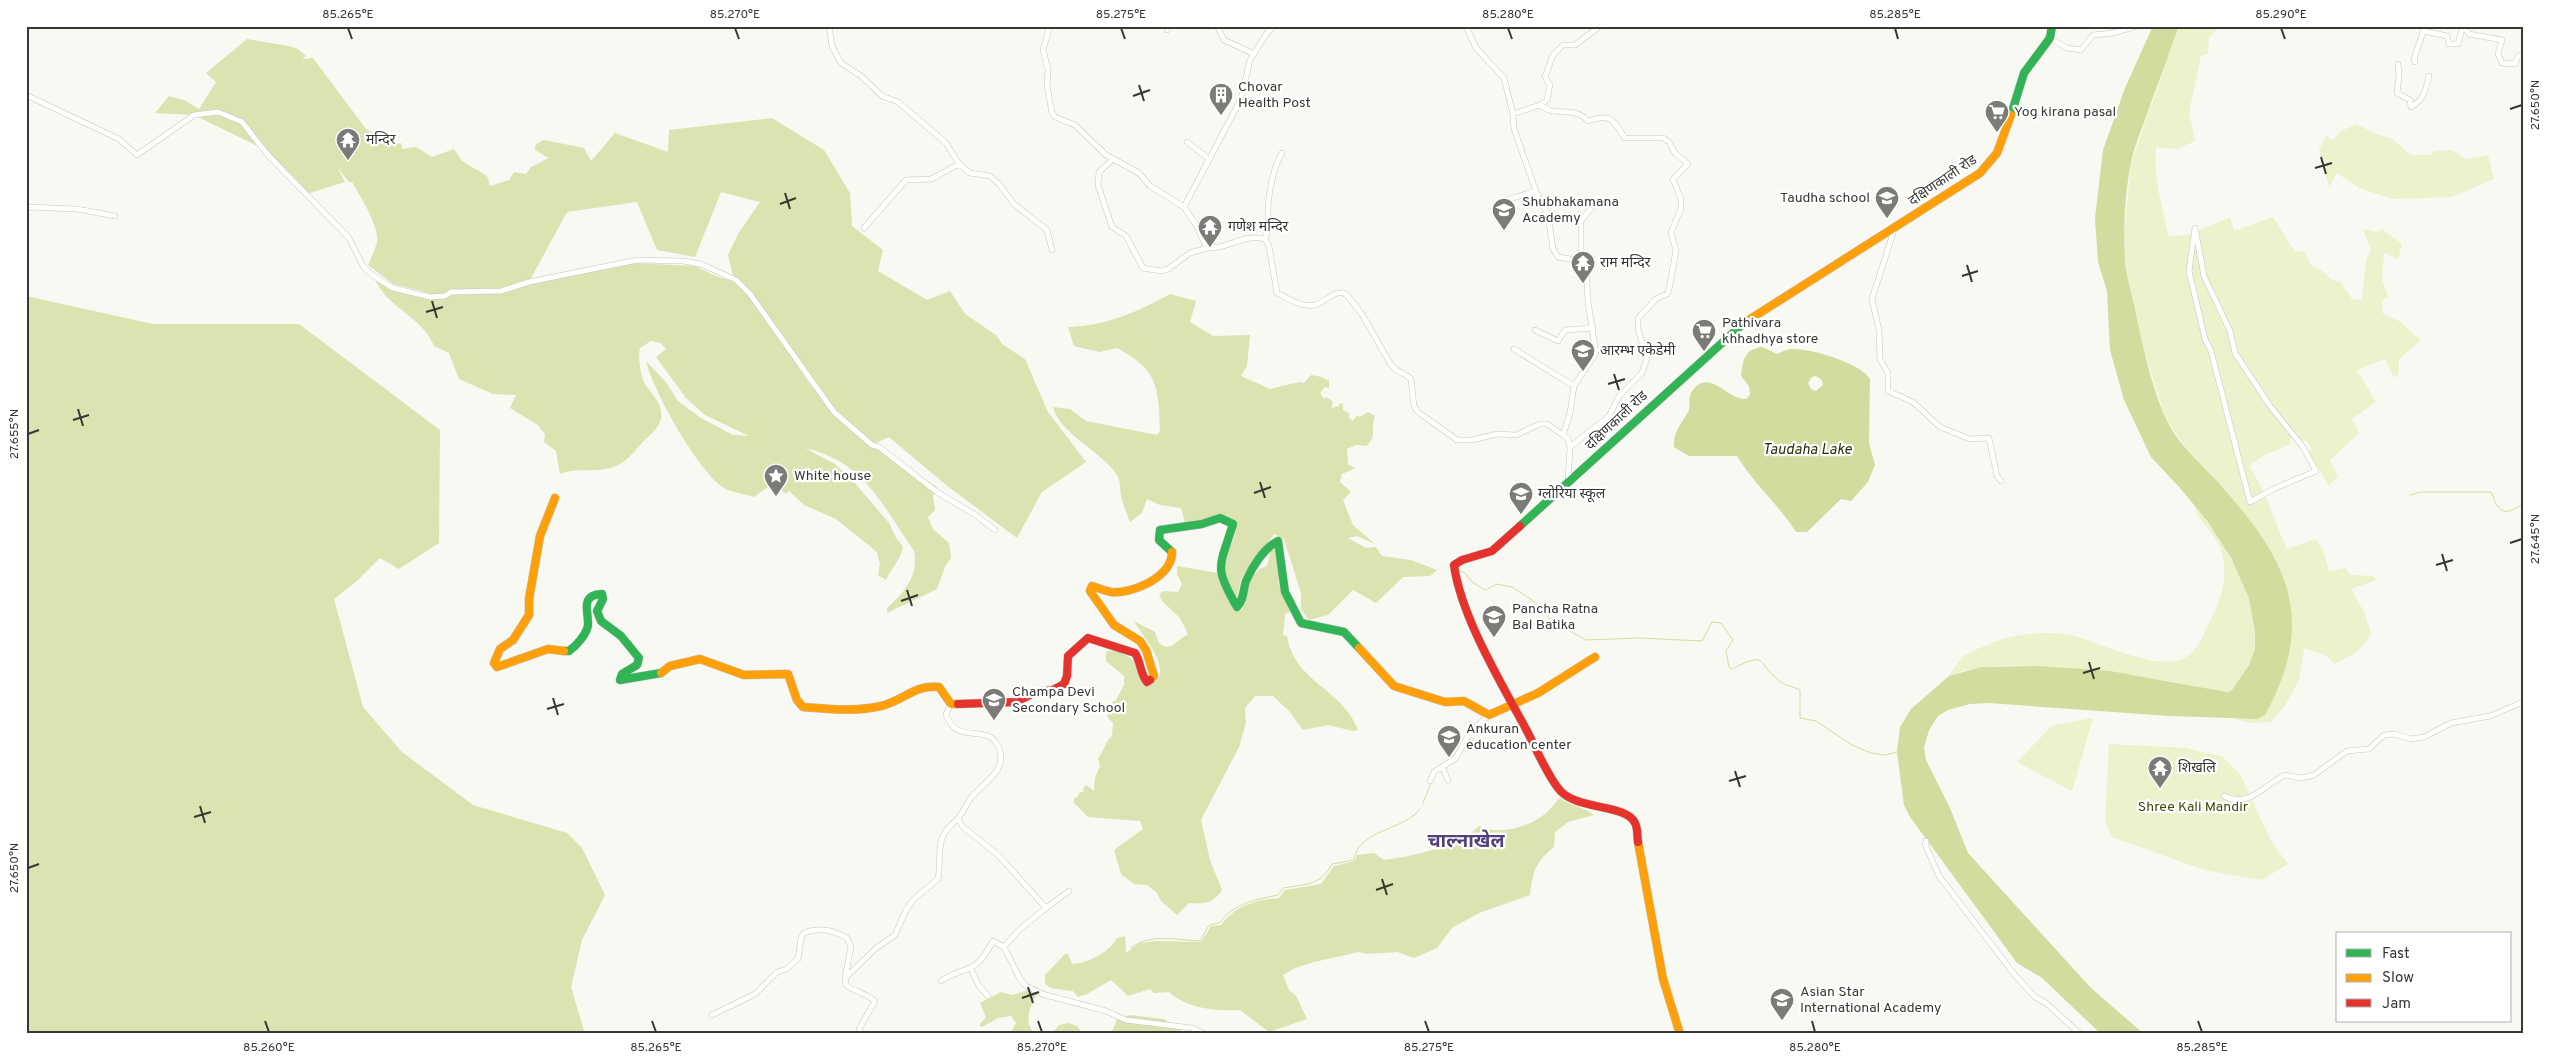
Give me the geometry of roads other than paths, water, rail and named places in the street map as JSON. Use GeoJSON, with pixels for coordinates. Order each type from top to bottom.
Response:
{"type":"FeatureCollection","features":[{"type":"Feature","properties":{"kind":"street"},"geometry":{"type":"LineString","coordinates":[[829,26],[832,46],[841,63],[861,76],[882,96],[898,102],[946,142],[959,164],[970,173],[990,176],[999,184],[1014,204],[1047,230],[1052,250]]}},
{"type":"Feature","properties":{"kind":"street"},"geometry":{"type":"LineString","coordinates":[[1050,26],[1043,50],[1048,70],[1052,113],[1055,117],[1075,125],[1112,159],[1139,173],[1150,186],[1184,207],[1207,248]]}},
{"type":"Feature","properties":{"kind":"street"},"geometry":{"type":"LineString","coordinates":[[1218,26],[1224,40],[1254,54]]}},
{"type":"Feature","properties":{"kind":"street"},"geometry":{"type":"LineString","coordinates":[[1184,207],[1241,99],[1254,54],[1274,26]]}},
{"type":"Feature","properties":{"kind":"street"},"geometry":{"type":"LineString","coordinates":[[1466,26],[1476,48],[1504,78],[1513,114],[1514,129],[1536,191],[1548,215],[1555,253],[1558,257],[1585,262]]}},
{"type":"Feature","properties":{"kind":"street"},"geometry":{"type":"LineString","coordinates":[[1513,114],[1540,105],[1547,100],[1550,85],[1546,77],[1547,66],[1553,55],[1563,45],[1575,45],[1600,26]]}},
{"type":"Feature","properties":{"kind":"street","name":"दक्षिणकाली रोड"},"geometry":{"type":"LineString","coordinates":[[1680,1034],[1664,979],[1635,822],[1621,812],[1584,806],[1562,794],[1479,637],[1453,570],[1456,562],[1485,556],[1492,551],[1568,484],[1735,330],[1972,180],[1988,166],[1997,153],[2009,122],[2024,72],[2050,38],[2052,26]]}},
{"type":"Feature","properties":{"kind":"street"},"geometry":{"type":"LineString","coordinates":[[2050,38],[2067,48],[2081,50],[2093,35],[2113,33],[2137,26]]}},
{"type":"Feature","properties":{"kind":"street"},"geometry":{"type":"LineString","coordinates":[[2415,62],[2414,60],[2425,28],[2447,36],[2449,44],[2458,44],[2464,26]]}},
{"type":"Feature","properties":{"kind":"street"},"geometry":{"type":"LineString","coordinates":[[2464,26],[2470,34],[2502,40],[2498,54],[2502,63],[2516,64],[2518,56],[2523,55]]}},
{"type":"Feature","properties":{"kind":"street"},"geometry":{"type":"LineString","coordinates":[[2398,64],[2397,93],[2410,100],[2411,107],[2418,103],[2423,96],[2428,76]]}},
{"type":"Feature","properties":{"kind":"street"},"geometry":{"type":"LineString","coordinates":[[26,95],[119,138],[137,155],[194,115],[218,112],[242,122],[267,154],[349,238],[363,266],[372,275],[393,288],[430,297],[445,296],[451,292],[501,291],[529,282],[637,260],[683,260],[701,264],[736,280],[750,294],[834,412],[850,427],[937,492],[977,516],[995,530]]}},
{"type":"Feature","properties":{"kind":"street"},"geometry":{"type":"LineString","coordinates":[[1540,105],[1554,112],[1570,110],[1584,116],[1588,121],[1603,116],[1612,119],[1625,138],[1663,138],[1669,142],[1675,153],[1688,164],[1674,178],[1681,200],[1681,208],[1671,233],[1676,250],[1667,294],[1656,299],[1638,318],[1638,329],[1647,358],[1645,366],[1642,373],[1619,396],[1609,416],[1570,447]]}},
{"type":"Feature","properties":{"kind":"street"},"geometry":{"type":"LineString","coordinates":[[1187,142],[1209,159]]}},
{"type":"Feature","properties":{"kind":"street"},"geometry":{"type":"LineString","coordinates":[[1265,239],[1269,229],[1268,211],[1271,190],[1282,153]]}},
{"type":"Feature","properties":{"kind":"street"},"geometry":{"type":"LineString","coordinates":[[1112,159],[1099,172],[1098,185],[1100,196],[1112,227],[1126,236],[1143,268],[1161,271],[1168,269],[1190,253],[1207,248],[1220,248],[1249,236],[1265,239],[1269,246],[1276,293],[1306,305],[1316,305],[1337,293],[1344,293],[1381,345],[1392,365],[1398,372],[1411,379],[1414,406],[1423,418],[1457,440],[1472,440],[1497,434],[1516,435],[1540,424],[1547,424],[1568,439],[1570,447],[1568,484]]}},
{"type":"Feature","properties":{"kind":"street"},"geometry":{"type":"LineString","coordinates":[[864,228],[906,180],[930,179],[959,164]]}},
{"type":"Feature","properties":{"kind":"street"},"geometry":{"type":"LineString","coordinates":[[1506,200],[1536,191]]}},
{"type":"Feature","properties":{"kind":"street"},"geometry":{"type":"LineString","coordinates":[[1563,434],[1570,413],[1574,386],[1590,365],[1596,353],[1588,302],[1585,262],[1581,250],[1581,221],[1592,206]]}},
{"type":"Feature","properties":{"kind":"street"},"geometry":{"type":"LineString","coordinates":[[26,208],[77,209],[115,216]]}},
{"type":"Feature","properties":{"kind":"street"},"geometry":{"type":"LineString","coordinates":[[2195,228],[2204,276],[2230,331],[2235,353],[2270,406],[2303,447],[2316,471],[2273,489],[2250,502],[2188,270],[2195,228]]}},
{"type":"Feature","properties":{"kind":"street"},"geometry":{"type":"LineString","coordinates":[[1894,230],[1872,300],[1879,330],[1880,359],[1888,373],[1888,391],[1913,402],[1940,427],[1970,439],[1989,438],[1996,470],[2001,481]]}},
{"type":"Feature","properties":{"kind":"street"},"geometry":{"type":"LineString","coordinates":[[1535,330],[1558,341],[1565,330],[1593,328]]}},
{"type":"Feature","properties":{"kind":"street"},"geometry":{"type":"LineString","coordinates":[[1514,349],[1574,386]]}},
{"type":"Feature","properties":{"kind":"street"},"geometry":{"type":"LineString","coordinates":[[555,498],[539,535],[534,580],[527,600],[529,615],[513,640],[500,649],[494,663],[497,667],[548,649],[569,651],[576,646],[588,625],[584,610],[592,595],[596,593],[602,594],[604,599],[597,611],[601,621],[620,636],[638,658],[637,665],[622,674],[620,680],[647,677],[661,673],[670,666],[700,658],[744,675],[788,674],[797,700],[803,707],[827,709],[881,706],[916,687],[926,685],[939,687],[951,704]]}},
{"type":"Feature","properties":{"kind":"street"},"geometry":{"type":"LineString","coordinates":[[951,704],[1016,702],[1034,693],[1058,688],[1064,684],[1067,676],[1068,656],[1088,638],[1135,653],[1140,661],[1145,681],[1153,680],[1154,676],[1146,650],[1140,642],[1114,626],[1090,591],[1092,586],[1109,592],[1116,592],[1153,581],[1166,571],[1173,554],[1170,548],[1159,540],[1160,530],[1202,524],[1220,518],[1229,520],[1233,524],[1218,569],[1222,582],[1237,607],[1242,600],[1246,582],[1270,546],[1278,542],[1280,543],[1285,592],[1301,623],[1311,626],[1333,627],[1344,632],[1394,686],[1445,702],[1464,701],[1478,707],[1488,715]]}},
{"type":"Feature","properties":{"kind":"street"},"geometry":{"type":"LineString","coordinates":[[1430,781],[1434,772],[1443,769],[1456,758],[1470,732],[1488,715],[1538,693],[1595,657]]}},
{"type":"Feature","properties":{"kind":"street"},"geometry":{"type":"LineString","coordinates":[[2224,796],[2234,801],[2244,800],[2285,775],[2301,778],[2314,775],[2347,752],[2369,749],[2384,735],[2395,734],[2411,739],[2424,737],[2451,723],[2490,716],[2523,702]]}},
{"type":"Feature","properties":{"kind":"street"},"geometry":{"type":"LineString","coordinates":[[845,978],[875,948],[895,935],[906,910],[914,899],[938,880],[941,840],[944,833],[958,819],[970,798],[994,778],[998,768],[1000,752],[994,739],[990,736],[962,733],[953,726],[946,714],[951,704]]}},
{"type":"Feature","properties":{"kind":"street"},"geometry":{"type":"LineString","coordinates":[[1470,732],[1476,738]]}},
{"type":"Feature","properties":{"kind":"street"},"geometry":{"type":"LineString","coordinates":[[1443,769],[1448,780]]}},
{"type":"Feature","properties":{"kind":"street"},"geometry":{"type":"LineString","coordinates":[[958,819],[963,827],[998,856],[1046,908]]}},
{"type":"Feature","properties":{"kind":"street"},"geometry":{"type":"LineString","coordinates":[[1926,841],[1925,844],[1939,876],[2000,956],[2035,997],[2046,1003],[2080,1034]]}},
{"type":"Feature","properties":{"kind":"street"},"geometry":{"type":"LineString","coordinates":[[1004,947],[1019,930],[1069,891]]}},
{"type":"Feature","properties":{"kind":"street"},"geometry":{"type":"LineString","coordinates":[[712,1015],[755,994],[776,972],[786,969],[798,959],[801,938],[804,933],[816,929],[833,930],[847,938],[851,947],[845,978],[846,985],[857,993],[869,996],[875,1001],[859,1029],[862,1034]]}},
{"type":"Feature","properties":{"kind":"street"},"geometry":{"type":"LineString","coordinates":[[941,981],[971,969],[986,958],[993,942],[1004,947],[1020,979],[1026,986],[1042,994],[1106,1011],[1126,1020],[1192,1028],[1205,1034]]}},
{"type":"Feature","properties":{"kind":"street"},"geometry":{"type":"LineString","coordinates":[[971,969],[979,986],[988,996]]}},
{"type":"Feature","properties":{"kind":"water"},"geometry":{"type":"Polygon","coordinates":[[[2153,26],[2179,26],[2131,162],[2124,224],[2127,277],[2143,348],[2165,417],[2181,443],[2240,507],[2260,534],[2276,561],[2287,589],[2292,617],[2290,647],[2282,680],[2265,715],[2257,719],[2170,716],[1988,703],[1970,704],[1948,710],[1938,716],[1929,730],[1924,748],[1926,760],[1950,808],[1968,853],[2091,988],[2144,1034],[2101,1034],[2042,978],[2017,963],[1910,817],[1904,805],[1897,752],[1900,727],[1911,709],[1949,676],[1981,667],[2039,666],[2110,671],[2227,692],[2232,690],[2249,665],[2255,649],[2255,631],[2249,598],[2231,558],[2208,522],[2151,457],[2124,400],[2110,350],[2107,291],[2098,262],[2095,218],[2103,150],[2125,88],[2153,26]]]}},
{"type":"Feature","properties":{"kind":"water","name":"Taudaha Lake"},"geometry":{"type":"Polygon","coordinates":[[[1762,347],[1777,354],[1792,349],[1811,351],[1857,367],[1870,379],[1869,443],[1875,465],[1868,482],[1851,501],[1841,499],[1807,532],[1796,532],[1737,456],[1689,456],[1674,447],[1676,432],[1689,410],[1691,393],[1698,385],[1704,382],[1711,383],[1739,398],[1746,399],[1750,395],[1749,386],[1741,376],[1748,353],[1762,347]],[[1816,376],[1812,377],[1808,383],[1811,389],[1816,391],[1823,385],[1822,380],[1816,376]]]}},
{"type":"Feature","properties":{"kind":"waterway"},"geometry":{"type":"LineString","coordinates":[[2410,495],[2420,492],[2489,492],[2492,493],[2497,505],[2503,511],[2512,510],[2523,503]]}},
{"type":"Feature","properties":{"kind":"waterway"},"geometry":{"type":"LineString","coordinates":[[1458,570],[1465,573],[1471,581],[1485,590],[1497,584],[1512,587],[1532,600],[1552,621],[1586,640],[1640,638],[1702,641],[1712,622],[1721,623],[1733,640],[1726,651],[1729,667],[1732,669],[1752,660],[1761,661],[1785,685],[1800,690],[1800,718],[1816,721],[1852,745],[1871,753],[1885,755],[1897,752]]}},
{"type":"Feature","properties":{"kind":"waterway"},"geometry":{"type":"LineString","coordinates":[[1465,747],[1471,736]]}},
{"type":"Feature","properties":{"kind":"waterway"},"geometry":{"type":"LineString","coordinates":[[1423,803],[1431,783]]}},
{"type":"Feature","properties":{"kind":"waterway"},"geometry":{"type":"LineString","coordinates":[[1131,948],[1138,943],[1155,939],[1200,941],[1209,925],[1219,923],[1238,907],[1246,903],[1278,895],[1283,888],[1312,883],[1323,876],[1332,864],[1354,860],[1357,850],[1364,842],[1372,836],[1404,822],[1420,809]]}},
{"type":"Feature","properties":{"kind":"place","name":"Chovar Health Post"},"geometry":{"type":"Point","coordinates":[1221,116]}},
{"type":"Feature","properties":{"kind":"place","name":"Yog kirana pasal"},"geometry":{"type":"Point","coordinates":[1997,133]}},
{"type":"Feature","properties":{"kind":"place","name":"मन्दिर"},"geometry":{"type":"Point","coordinates":[348,161]}},
{"type":"Feature","properties":{"kind":"place","name":"Taudha school"},"geometry":{"type":"Point","coordinates":[1887,219]}},
{"type":"Feature","properties":{"kind":"place","name":"Shubhakamana Academy"},"geometry":{"type":"Point","coordinates":[1504,231]}},
{"type":"Feature","properties":{"kind":"place","name":"गणेश मन्दिर"},"geometry":{"type":"Point","coordinates":[1210,248]}},
{"type":"Feature","properties":{"kind":"place","name":"राम मन्दिर"},"geometry":{"type":"Point","coordinates":[1583,284]}},
{"type":"Feature","properties":{"kind":"place","name":"Pathivara khhadhya store"},"geometry":{"type":"Point","coordinates":[1704,352]}},
{"type":"Feature","properties":{"kind":"place","name":"आरम्भ एकेडेमी"},"geometry":{"type":"Point","coordinates":[1583,372]}},
{"type":"Feature","properties":{"kind":"place","name":"White house"},"geometry":{"type":"Point","coordinates":[776,497]}},
{"type":"Feature","properties":{"kind":"place","name":"ग्लोरिया स्कूल"},"geometry":{"type":"Point","coordinates":[1521,515]}},
{"type":"Feature","properties":{"kind":"place","name":"Pancha Ratna Bal Batika"},"geometry":{"type":"Point","coordinates":[1494,638]}},
{"type":"Feature","properties":{"kind":"place","name":"Champa Devi Secondary School"},"geometry":{"type":"Point","coordinates":[994,721]}},
{"type":"Feature","properties":{"kind":"place","name":"Ankuran education center"},"geometry":{"type":"Point","coordinates":[1449,758]}},
{"type":"Feature","properties":{"kind":"place","name":"शिखलि"},"geometry":{"type":"Point","coordinates":[2160,789]}},
{"type":"Feature","properties":{"kind":"place","name":"Asian Star International Academy"},"geometry":{"type":"Point","coordinates":[1782,1021]}},
{"type":"Feature","properties":{"kind":"district","name":"चाल्नाखेल"},"geometry":{"type":"Point","coordinates":[1466,842]}},
{"type":"Feature","properties":{"kind":"park label","name":"Shree Kali Mandir"},"geometry":{"type":"Point","coordinates":[2193,807]}}]}
